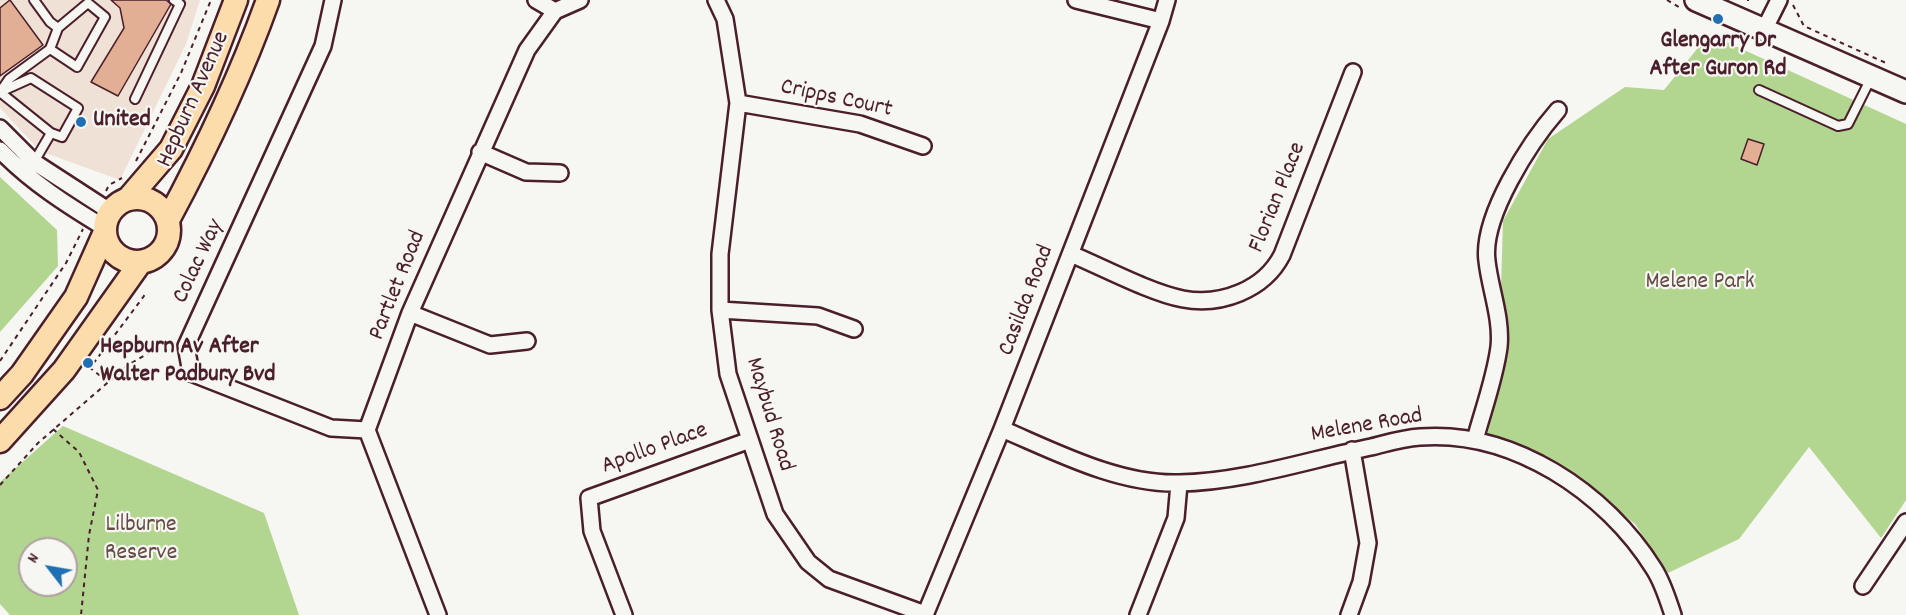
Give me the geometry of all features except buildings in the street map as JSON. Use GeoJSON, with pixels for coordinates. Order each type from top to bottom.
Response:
{"type":"FeatureCollection","features":[{"type":"Feature","properties":{"kind":"main road","name":"Hepburn Avenue"},"geometry":{"type":"LineString","coordinates":[[0,398],[22,374],[76,297],[112,218],[171,149],[202,86],[236,0]]}},
{"type":"Feature","properties":{"kind":"main road","name":"Hepburn Avenue"},"geometry":{"type":"LineString","coordinates":[[168,220],[217,124],[268,0]]}},
{"type":"Feature","properties":{"kind":"main road"},"geometry":{"type":"LineString","coordinates":[[1696,0],[1901,74]]}},
{"type":"Feature","properties":{"kind":"main road"},"geometry":{"type":"LineString","coordinates":[[1724,0],[1767,25],[1906,92]]}},
{"type":"Feature","properties":{"kind":"main road"},"geometry":{"type":"LineString","coordinates":[[0,441],[64,370],[140,263],[159,254],[166,246],[170,236],[168,220],[159,206],[150,200],[112,218],[112,251],[120,258],[140,263]]}},
{"type":"Feature","properties":{"kind":"street","name":"Colac Way"},"geometry":{"type":"LineString","coordinates":[[186,346],[323,46],[333,0]]}},
{"type":"Feature","properties":{"kind":"street"},"geometry":{"type":"LineString","coordinates":[[536,0],[555,11]]}},
{"type":"Feature","properties":{"kind":"street","name":"Partlet Road"},"geometry":{"type":"LineString","coordinates":[[367,430],[410,313],[526,50],[555,11],[580,0]]}},
{"type":"Feature","properties":{"kind":"street","name":"Maybud Road"},"geometry":{"type":"LineString","coordinates":[[716,0],[725,19],[738,103],[720,254],[720,310],[728,375],[775,514],[808,562],[829,579],[925,615]]}},
{"type":"Feature","properties":{"kind":"street"},"geometry":{"type":"LineString","coordinates":[[1076,0],[1161,21]]}},
{"type":"Feature","properties":{"kind":"street","name":"Casilda Road"},"geometry":{"type":"LineString","coordinates":[[925,615],[1071,254],[1161,21],[1167,0]]}},
{"type":"Feature","properties":{"kind":"street"},"geometry":{"type":"LineString","coordinates":[[1767,25],[1779,0]]}},
{"type":"Feature","properties":{"kind":"street","name":"Florian Place"},"geometry":{"type":"LineString","coordinates":[[1071,254],[1183,299],[1216,299],[1232,296],[1263,281],[1275,269],[1282,255],[1353,72]]}},
{"type":"Feature","properties":{"kind":"street","name":"Cripps Court"},"geometry":{"type":"LineString","coordinates":[[738,103],[860,124],[923,146]]}},
{"type":"Feature","properties":{"kind":"street"},"geometry":{"type":"LineString","coordinates":[[1475,440],[1499,346],[1498,320],[1486,258],[1487,242],[1499,205],[1515,171],[1537,134],[1558,110]]}},
{"type":"Feature","properties":{"kind":"street"},"geometry":{"type":"LineString","coordinates":[[0,128],[34,162],[112,218]]}},
{"type":"Feature","properties":{"kind":"street"},"geometry":{"type":"LineString","coordinates":[[0,150],[17,167],[55,197],[112,218]]}},
{"type":"Feature","properties":{"kind":"street"},"geometry":{"type":"LineString","coordinates":[[480,152],[526,172],[560,173]]}},
{"type":"Feature","properties":{"kind":"street"},"geometry":{"type":"LineString","coordinates":[[720,310],[818,316],[854,329]]}},
{"type":"Feature","properties":{"kind":"street"},"geometry":{"type":"LineString","coordinates":[[410,313],[490,345],[527,341]]}},
{"type":"Feature","properties":{"kind":"street"},"geometry":{"type":"LineString","coordinates":[[186,346],[191,372],[331,428],[367,430],[438,615]]}},
{"type":"Feature","properties":{"kind":"street","name":"Melene Road"},"geometry":{"type":"LineString","coordinates":[[1002,429],[1098,469],[1127,476],[1179,483],[1220,480],[1419,437],[1475,440],[1515,453],[1548,468],[1601,505],[1636,543],[1655,571],[1673,615]]}},
{"type":"Feature","properties":{"kind":"street","name":"Apollo Place"},"geometry":{"type":"LineString","coordinates":[[624,615],[592,531],[589,498],[750,440]]}},
{"type":"Feature","properties":{"kind":"street"},"geometry":{"type":"LineString","coordinates":[[1349,615],[1361,582],[1368,543],[1352,450]]}},
{"type":"Feature","properties":{"kind":"street"},"geometry":{"type":"LineString","coordinates":[[1138,615],[1176,518],[1179,483]]}},
{"type":"Feature","properties":{"kind":"street"},"geometry":{"type":"LineString","coordinates":[[1863,586],[1906,522]]}},
{"type":"Feature","properties":{"kind":"lane"},"geometry":{"type":"LineString","coordinates":[[34,0],[50,22],[58,28]]}},
{"type":"Feature","properties":{"kind":"lane"},"geometry":{"type":"LineString","coordinates":[[135,99],[178,1]]}},
{"type":"Feature","properties":{"kind":"lane"},"geometry":{"type":"LineString","coordinates":[[0,92],[9,79],[50,49],[58,28],[88,3],[105,17],[77,67],[50,49]]}},
{"type":"Feature","properties":{"kind":"lane"},"geometry":{"type":"LineString","coordinates":[[1759,90],[1838,126],[1848,124],[1872,77]]}},
{"type":"Feature","properties":{"kind":"lane"},"geometry":{"type":"LineString","coordinates":[[31,78],[78,108],[62,137],[51,133],[0,92],[31,78]]}},
{"type":"Feature","properties":{"kind":"lane"},"geometry":{"type":"LineString","coordinates":[[34,162],[51,133]]}},
{"type":"Feature","properties":{"kind":"path"},"geometry":{"type":"LineString","coordinates":[[135,163],[181,73],[206,18],[211,0]]}},
{"type":"Feature","properties":{"kind":"path"},"geometry":{"type":"LineString","coordinates":[[1779,0],[1794,6],[1804,26],[1901,74]]}},
{"type":"Feature","properties":{"kind":"path"},"geometry":{"type":"LineString","coordinates":[[0,362],[66,263],[74,242]]}},
{"type":"Feature","properties":{"kind":"path"},"geometry":{"type":"LineString","coordinates":[[107,381],[90,368],[144,296],[127,282]]}},
{"type":"Feature","properties":{"kind":"path"},"geometry":{"type":"LineString","coordinates":[[0,485],[53,429],[128,364],[152,351],[174,351],[186,346]]}},
{"type":"Feature","properties":{"kind":"path"},"geometry":{"type":"LineString","coordinates":[[53,429],[79,452],[98,490],[89,535],[81,615]]}},
{"type":"Feature","properties":{"kind":"shaded area"},"geometry":{"type":"Polygon","coordinates":[[[0,0],[200,0],[186,44],[120,180],[40,151],[0,108],[0,0]]]}},
{"type":"Feature","properties":{"kind":"green space","name":"Melene Park"},"geometry":{"type":"Polygon","coordinates":[[[1709,34],[1906,124],[1906,500],[1881,538],[1809,447],[1739,539],[1668,573],[1635,524],[1559,463],[1487,435],[1509,340],[1501,289],[1503,221],[1548,139],[1625,87],[1664,90],[1709,34]]]}},
{"type":"Feature","properties":{"kind":"green space"},"geometry":{"type":"Polygon","coordinates":[[[0,177],[57,230],[58,266],[0,332],[0,177]]]}},
{"type":"Feature","properties":{"kind":"green space","name":"Lilburne Reserve"},"geometry":{"type":"Polygon","coordinates":[[[63,426],[264,513],[299,615],[10,615],[0,604],[0,482],[63,426]]]}},
{"type":"Feature","properties":{"kind":"place","name":"Glengarry Dr After Guron Rd"},"geometry":{"type":"Point","coordinates":[1718,19]}},
{"type":"Feature","properties":{"kind":"place","name":"United"},"geometry":{"type":"Point","coordinates":[81,122]}},
{"type":"Feature","properties":{"kind":"place","name":"Hepburn Av After Walter Padbury Bvd"},"geometry":{"type":"Point","coordinates":[88,363]}}]}
